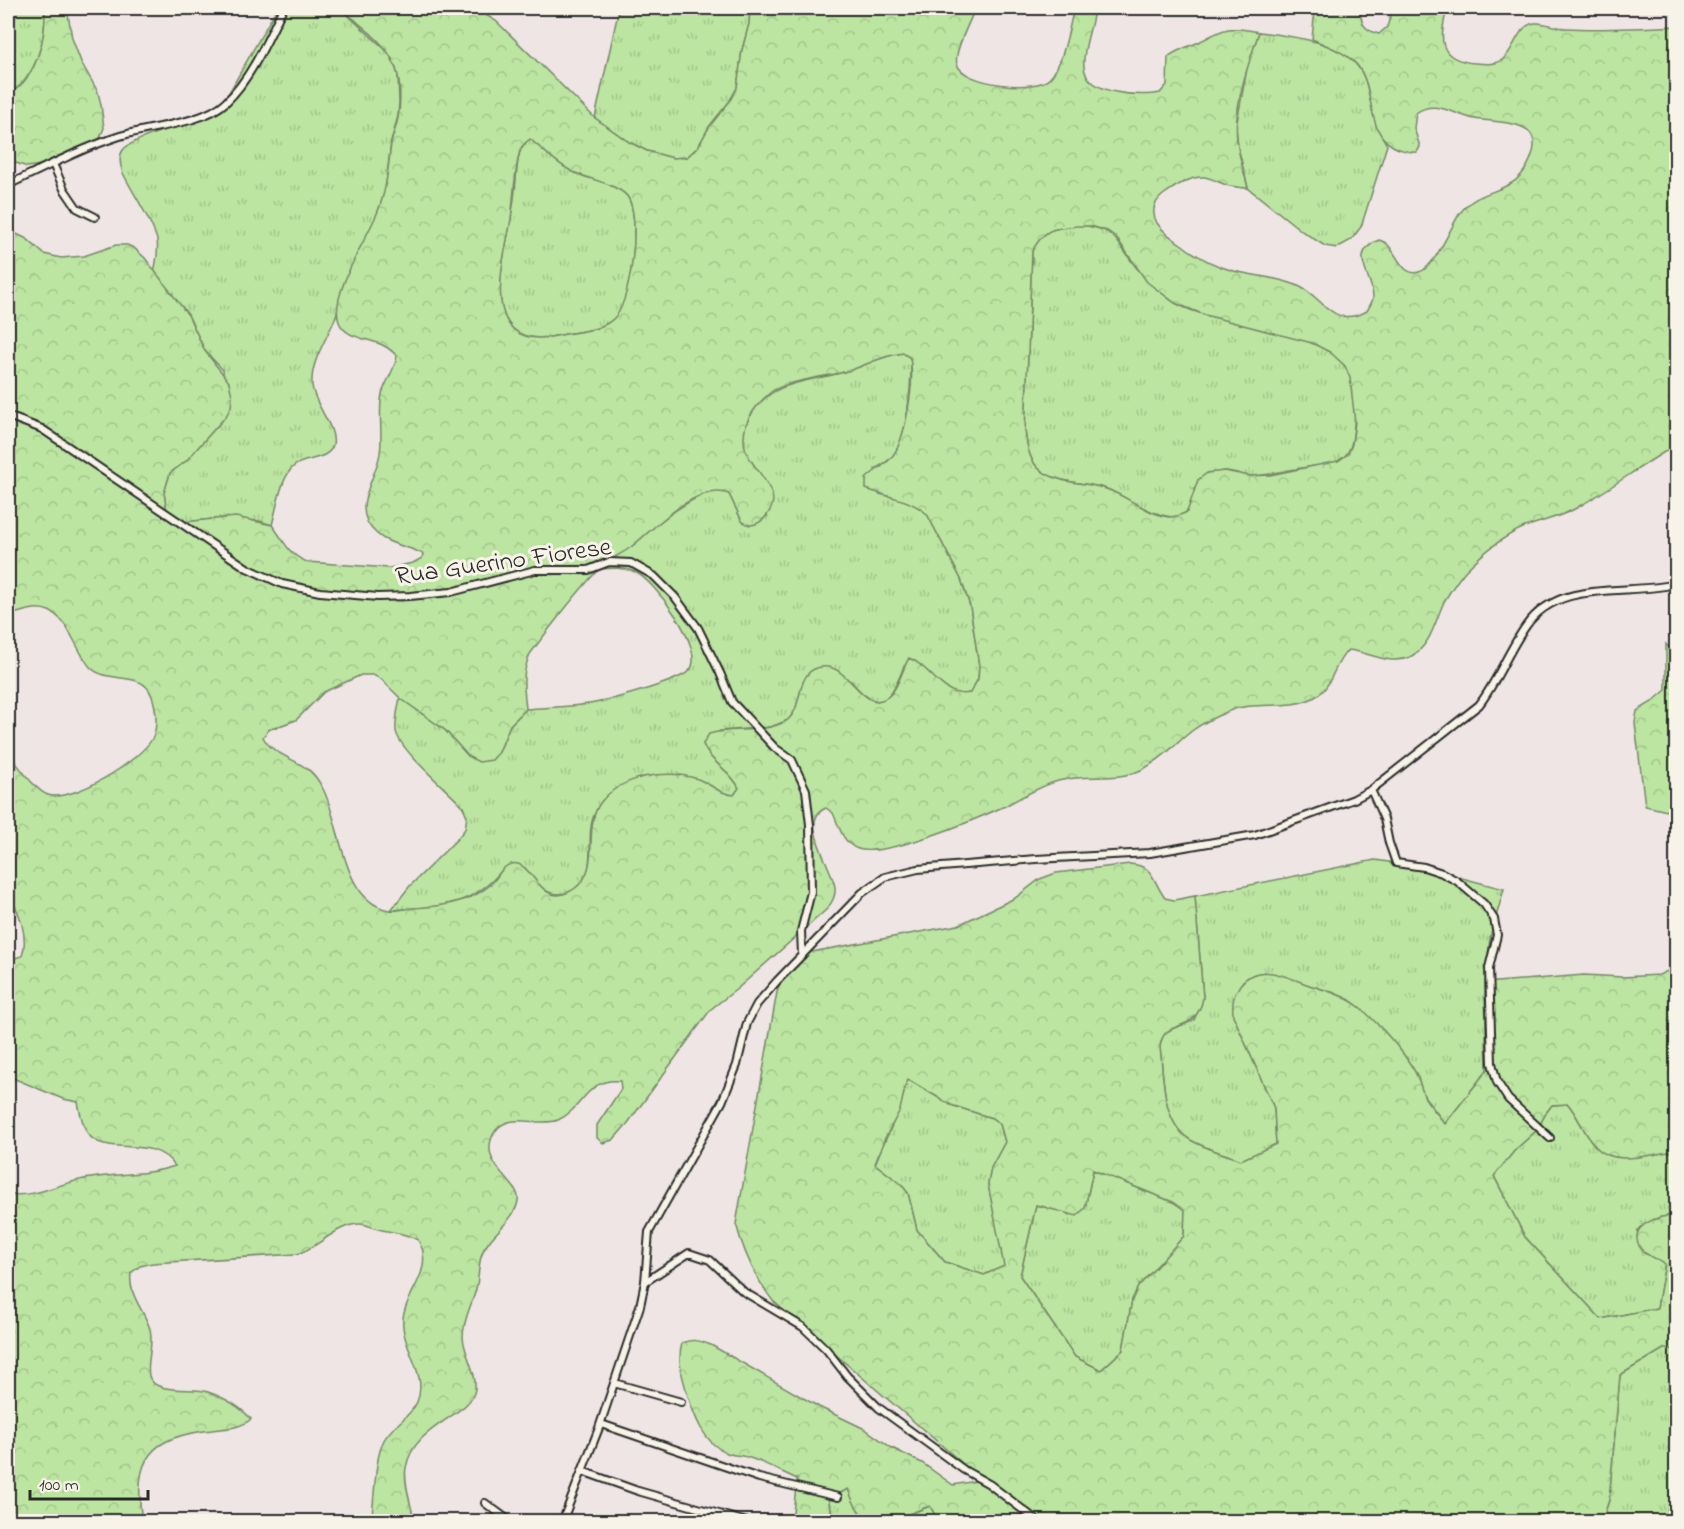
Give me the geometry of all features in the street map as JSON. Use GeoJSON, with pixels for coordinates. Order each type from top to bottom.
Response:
{"type":"FeatureCollection","features":[{"type":"Feature","properties":{"kind":"street"},"geometry":{"type":"LineString","coordinates":[[8,184],[118,136],[194,118],[217,109],[236,92],[264,48],[283,8]]}},
{"type":"Feature","properties":{"kind":"street"},"geometry":{"type":"LineString","coordinates":[[53,164],[64,189],[77,208],[95,217]]}},
{"type":"Feature","properties":{"kind":"street","name":"Rua Guerino Fiorese"},"geometry":{"type":"LineString","coordinates":[[8,416],[42,429],[247,568],[282,584],[320,592],[378,597],[451,592],[535,570],[588,570],[609,562],[631,563],[654,576],[675,597],[698,628],[732,702],[775,748],[792,760],[806,790],[810,825],[811,892],[801,931],[802,955]]}},
{"type":"Feature","properties":{"kind":"street"},"geometry":{"type":"LineString","coordinates":[[562,1521],[601,1424],[640,1306],[645,1282],[649,1232],[722,1102],[737,1065],[747,1023],[757,1004],[862,893],[885,877],[918,869],[1036,859],[1150,853],[1255,835],[1354,799],[1371,790],[1479,705],[1489,692],[1525,627],[1536,612],[1545,606],[1561,598],[1579,594],[1677,585]]}},
{"type":"Feature","properties":{"kind":"street"},"geometry":{"type":"LineString","coordinates":[[1371,790],[1384,819],[1396,863],[1424,867],[1457,881],[1484,904],[1494,919],[1497,935],[1489,968],[1492,1063],[1497,1082],[1508,1099],[1550,1138]]}},
{"type":"Feature","properties":{"kind":"street"},"geometry":{"type":"LineString","coordinates":[[645,1282],[689,1254],[710,1260],[744,1292],[803,1327],[879,1408],[1039,1521]]}},
{"type":"Feature","properties":{"kind":"street"},"geometry":{"type":"LineString","coordinates":[[614,1383],[681,1402]]}},
{"type":"Feature","properties":{"kind":"street"},"geometry":{"type":"LineString","coordinates":[[601,1424],[759,1478],[837,1497]]}},
{"type":"Feature","properties":{"kind":"street"},"geometry":{"type":"LineString","coordinates":[[582,1471],[638,1491],[747,1521]]}},
{"type":"Feature","properties":{"kind":"street"},"geometry":{"type":"LineString","coordinates":[[485,1503],[511,1521]]}},
{"type":"Feature","properties":{"kind":"green space"},"geometry":{"type":"Polygon","coordinates":[[[8,8],[45,8],[45,19],[38,57],[33,68],[26,79],[8,94],[8,8]]]}},
{"type":"Feature","properties":{"kind":"green space"},"geometry":{"type":"Polygon","coordinates":[[[45,8],[67,8],[72,38],[81,62],[98,92],[104,128],[100,138],[86,149],[48,164],[27,167],[8,160],[8,94],[26,79],[38,57],[44,32],[45,8]]]}},
{"type":"Feature","properties":{"kind":"green space"},"geometry":{"type":"Polygon","coordinates":[[[277,8],[340,8],[388,52],[398,75],[399,102],[385,192],[315,363],[313,392],[332,431],[333,445],[330,450],[320,457],[302,462],[291,469],[281,488],[272,525],[260,521],[223,518],[183,522],[167,511],[164,493],[170,473],[186,461],[226,416],[223,370],[205,351],[188,315],[154,273],[157,240],[123,173],[120,155],[123,150],[135,142],[192,120],[223,100],[277,8]]]}},
{"type":"Feature","properties":{"kind":"green space"},"geometry":{"type":"Polygon","coordinates":[[[340,8],[474,8],[496,21],[595,118],[629,142],[647,151],[673,158],[687,157],[698,147],[709,127],[737,88],[750,8],[975,8],[960,45],[957,64],[962,71],[972,77],[986,82],[1016,86],[1043,83],[1050,78],[1059,63],[1074,8],[1094,8],[1084,60],[1087,76],[1104,89],[1140,95],[1160,93],[1167,85],[1168,57],[1176,52],[1228,29],[1259,32],[1242,89],[1236,133],[1248,188],[1230,186],[1207,178],[1193,178],[1160,198],[1154,208],[1155,219],[1168,235],[1206,260],[1234,271],[1296,285],[1314,296],[1328,309],[1344,316],[1355,316],[1367,311],[1373,300],[1363,259],[1364,252],[1369,246],[1379,240],[1382,241],[1391,248],[1408,271],[1413,273],[1425,269],[1437,255],[1460,213],[1469,203],[1510,184],[1519,177],[1527,167],[1533,152],[1534,141],[1530,133],[1514,124],[1475,119],[1431,107],[1416,113],[1414,128],[1420,147],[1417,152],[1399,149],[1388,143],[1375,124],[1367,87],[1357,65],[1342,53],[1312,39],[1315,8],[1360,8],[1361,18],[1366,28],[1379,34],[1387,27],[1393,8],[1447,8],[1442,38],[1447,52],[1462,61],[1482,64],[1502,60],[1524,28],[1535,23],[1580,29],[1676,26],[1676,445],[1573,510],[1525,527],[1486,551],[1457,581],[1445,600],[1428,639],[1410,657],[1395,660],[1348,650],[1326,687],[1315,697],[1295,704],[1250,706],[1229,711],[1197,727],[1157,761],[1143,769],[1122,776],[1058,781],[974,819],[909,843],[871,850],[858,849],[845,839],[833,813],[826,808],[818,814],[815,822],[816,833],[835,887],[834,896],[827,909],[737,989],[711,1009],[628,1123],[613,1140],[603,1143],[597,1138],[597,1125],[621,1089],[620,1081],[609,1081],[592,1089],[574,1109],[558,1120],[507,1122],[494,1133],[490,1144],[491,1154],[495,1164],[513,1187],[518,1201],[516,1209],[484,1249],[476,1289],[464,1324],[464,1343],[475,1389],[464,1407],[419,1441],[411,1453],[406,1468],[405,1474],[414,1521],[371,1521],[377,1468],[384,1440],[414,1408],[420,1392],[418,1373],[405,1336],[403,1317],[422,1272],[423,1251],[418,1240],[414,1238],[360,1224],[343,1228],[297,1254],[153,1263],[140,1266],[131,1273],[134,1296],[150,1329],[148,1370],[152,1382],[166,1388],[214,1394],[237,1406],[251,1419],[238,1426],[173,1438],[150,1454],[140,1481],[142,1521],[8,1521],[8,1194],[27,1194],[84,1179],[175,1166],[165,1156],[154,1150],[96,1141],[86,1130],[78,1102],[63,1099],[8,1076],[8,958],[22,956],[24,932],[16,908],[8,894],[8,753],[27,777],[43,792],[59,796],[73,793],[105,778],[134,758],[152,739],[156,721],[155,707],[149,690],[137,681],[105,675],[91,668],[62,621],[55,614],[34,609],[8,615],[8,230],[27,239],[44,254],[61,258],[84,256],[116,245],[127,245],[134,248],[145,258],[188,315],[205,351],[229,382],[232,396],[231,407],[226,416],[186,461],[170,473],[164,493],[167,511],[183,522],[236,517],[272,525],[290,551],[307,562],[389,568],[413,563],[422,558],[423,554],[382,538],[369,524],[365,515],[366,495],[380,453],[382,394],[397,356],[380,344],[347,332],[339,322],[337,311],[344,282],[378,211],[383,194],[391,144],[398,118],[400,90],[396,69],[385,48],[340,8]],[[530,139],[521,148],[517,164],[501,276],[500,295],[503,311],[509,325],[521,334],[539,338],[599,327],[616,316],[626,292],[633,256],[634,220],[631,206],[627,196],[622,192],[567,169],[530,139]],[[1091,226],[1050,231],[1041,238],[1032,251],[1025,431],[1030,454],[1038,468],[1058,479],[1106,489],[1153,512],[1172,517],[1187,512],[1198,480],[1207,473],[1225,471],[1249,476],[1270,475],[1338,461],[1348,454],[1355,422],[1350,378],[1345,366],[1330,352],[1312,343],[1205,315],[1175,303],[1147,282],[1116,237],[1107,231],[1091,226]],[[903,353],[851,370],[788,384],[771,392],[763,399],[748,420],[744,437],[748,455],[772,495],[772,505],[764,519],[749,525],[742,521],[729,494],[716,492],[703,495],[677,509],[631,547],[601,567],[530,654],[524,675],[526,709],[510,725],[499,752],[492,760],[479,762],[469,757],[445,730],[400,698],[381,679],[373,675],[361,675],[324,692],[296,720],[268,730],[263,737],[267,743],[309,770],[320,783],[352,877],[361,892],[373,904],[389,910],[397,910],[458,902],[480,892],[511,864],[519,864],[525,868],[544,890],[552,894],[562,895],[574,889],[583,881],[588,871],[595,812],[610,793],[633,780],[673,775],[698,779],[719,791],[734,795],[739,788],[731,776],[710,756],[703,744],[709,734],[768,728],[786,721],[792,716],[805,677],[817,668],[828,667],[838,671],[863,695],[871,700],[880,701],[893,691],[909,658],[917,662],[944,687],[960,694],[970,693],[978,679],[979,666],[970,606],[961,579],[927,514],[913,504],[866,489],[866,479],[888,461],[896,450],[905,425],[910,395],[910,358],[903,353]]]}},
{"type":"Feature","properties":{"kind":"green space"},"geometry":{"type":"Polygon","coordinates":[[[619,8],[750,8],[737,88],[709,127],[698,147],[687,157],[673,158],[647,151],[629,142],[595,118],[619,8]]]}},
{"type":"Feature","properties":{"kind":"green space"},"geometry":{"type":"Polygon","coordinates":[[[1259,32],[1306,39],[1337,50],[1350,58],[1360,69],[1366,83],[1376,122],[1387,145],[1361,227],[1351,240],[1337,248],[1325,246],[1303,232],[1248,188],[1238,147],[1236,127],[1248,63],[1259,32]]]}},
{"type":"Feature","properties":{"kind":"green space"},"geometry":{"type":"Polygon","coordinates":[[[530,138],[556,161],[573,172],[622,192],[627,196],[631,206],[634,237],[627,292],[617,316],[602,326],[539,338],[522,335],[510,326],[504,314],[500,282],[502,265],[513,206],[519,154],[530,138]]]}},
{"type":"Feature","properties":{"kind":"green space"},"geometry":{"type":"Polygon","coordinates":[[[1077,225],[1108,232],[1144,276],[1177,304],[1196,312],[1291,336],[1332,353],[1345,366],[1354,394],[1353,435],[1351,446],[1345,456],[1336,462],[1263,475],[1248,476],[1227,471],[1214,473],[1198,480],[1192,501],[1185,514],[1172,517],[1153,512],[1107,489],[1058,479],[1038,468],[1030,454],[1025,431],[1032,251],[1046,233],[1062,227],[1077,225]]]}},
{"type":"Feature","properties":{"kind":"green space"},"geometry":{"type":"Polygon","coordinates":[[[903,353],[910,358],[911,364],[907,414],[901,440],[896,450],[889,459],[875,469],[879,494],[910,503],[927,514],[961,579],[970,606],[979,666],[978,679],[970,693],[953,692],[931,678],[904,666],[889,695],[877,701],[861,692],[851,681],[803,682],[795,711],[788,720],[771,727],[720,731],[703,744],[710,756],[731,776],[739,788],[734,795],[694,779],[660,775],[631,781],[607,798],[595,813],[590,835],[588,870],[584,880],[577,887],[565,893],[552,893],[537,883],[525,868],[502,870],[490,883],[465,899],[438,906],[391,910],[409,887],[457,839],[465,829],[467,816],[463,807],[415,759],[399,739],[396,727],[400,698],[445,730],[469,757],[499,752],[510,725],[526,709],[595,703],[645,690],[690,670],[693,660],[685,632],[654,588],[631,570],[599,569],[676,510],[708,493],[720,491],[729,494],[742,521],[746,523],[755,523],[767,516],[767,487],[746,452],[743,439],[748,419],[761,402],[783,387],[837,374],[903,353]]]}},
{"type":"Feature","properties":{"kind":"green space"},"geometry":{"type":"Polygon","coordinates":[[[1666,644],[1676,655],[1676,813],[1645,806],[1635,723],[1637,711],[1666,690],[1666,644]]]}},
{"type":"Feature","properties":{"kind":"green space"},"geometry":{"type":"Polygon","coordinates":[[[1375,860],[1416,866],[1504,889],[1490,938],[1485,983],[1487,1070],[1445,1124],[1424,1096],[1416,1073],[1404,1055],[1384,1031],[1350,1000],[1332,992],[1265,972],[1243,981],[1233,1015],[1274,1108],[1276,1145],[1241,1160],[1189,1139],[1173,1121],[1169,1110],[1165,1097],[1160,1048],[1163,1036],[1167,1032],[1194,1020],[1203,998],[1195,896],[1375,860]]]}},
{"type":"Feature","properties":{"kind":"green space"},"geometry":{"type":"Polygon","coordinates":[[[1138,865],[1149,871],[1165,898],[1174,900],[1195,896],[1203,998],[1194,1018],[1173,1028],[1162,1038],[1160,1048],[1166,1097],[1173,1121],[1189,1139],[1241,1160],[1276,1144],[1274,1108],[1233,1015],[1234,999],[1240,985],[1247,978],[1256,974],[1265,972],[1284,976],[1338,995],[1362,1009],[1404,1055],[1417,1075],[1425,1098],[1445,1124],[1487,1070],[1485,983],[1584,975],[1622,977],[1659,975],[1676,967],[1676,1151],[1634,1158],[1613,1157],[1596,1147],[1568,1104],[1552,1105],[1538,1129],[1515,1150],[1494,1176],[1525,1237],[1601,1319],[1657,1308],[1665,1264],[1641,1249],[1637,1241],[1637,1234],[1646,1223],[1661,1217],[1676,1215],[1676,1350],[1665,1348],[1620,1375],[1609,1500],[1602,1521],[939,1522],[930,1506],[896,1518],[878,1520],[860,1512],[848,1489],[828,1499],[834,1521],[792,1521],[797,1479],[756,1460],[727,1453],[706,1435],[693,1410],[681,1368],[682,1343],[693,1340],[711,1345],[819,1407],[865,1429],[892,1448],[922,1463],[953,1485],[982,1480],[773,1301],[751,1265],[736,1224],[777,992],[801,954],[958,925],[1015,898],[1040,879],[1056,873],[1138,865]],[[907,1079],[900,1110],[884,1140],[875,1164],[901,1184],[908,1193],[917,1230],[945,1262],[984,1275],[1004,1266],[988,1184],[991,1168],[1005,1142],[1000,1124],[992,1118],[951,1105],[907,1079]],[[1093,1170],[1085,1208],[1077,1216],[1036,1205],[1020,1276],[1075,1357],[1101,1370],[1123,1350],[1132,1300],[1138,1287],[1184,1236],[1185,1210],[1173,1202],[1093,1170]]]}},
{"type":"Feature","properties":{"kind":"green space"},"geometry":{"type":"Polygon","coordinates":[[[907,1079],[951,1105],[992,1118],[1000,1124],[1005,1142],[991,1168],[988,1184],[1005,1266],[984,1275],[945,1262],[917,1230],[908,1193],[901,1184],[875,1164],[897,1113],[907,1079]]]}},
{"type":"Feature","properties":{"kind":"green space"},"geometry":{"type":"Polygon","coordinates":[[[1568,1104],[1593,1144],[1603,1151],[1635,1154],[1676,1151],[1676,1215],[1655,1219],[1638,1231],[1661,1262],[1665,1264],[1657,1308],[1601,1319],[1525,1237],[1494,1176],[1515,1150],[1538,1129],[1552,1105],[1568,1104]]]}},
{"type":"Feature","properties":{"kind":"green space"},"geometry":{"type":"Polygon","coordinates":[[[1093,1170],[1173,1202],[1185,1210],[1184,1236],[1138,1287],[1132,1300],[1123,1350],[1101,1370],[1075,1357],[1020,1276],[1036,1205],[1064,1211],[1069,1215],[1085,1208],[1093,1170]]]}},
{"type":"Feature","properties":{"kind":"green space"},"geometry":{"type":"Polygon","coordinates":[[[1665,1348],[1676,1350],[1676,1521],[1602,1522],[1609,1500],[1620,1375],[1665,1348]]]}},
{"type":"Feature","properties":{"kind":"green space"},"geometry":{"type":"Polygon","coordinates":[[[848,1489],[860,1513],[897,1519],[930,1506],[939,1521],[834,1521],[828,1499],[848,1489]]]}}]}
